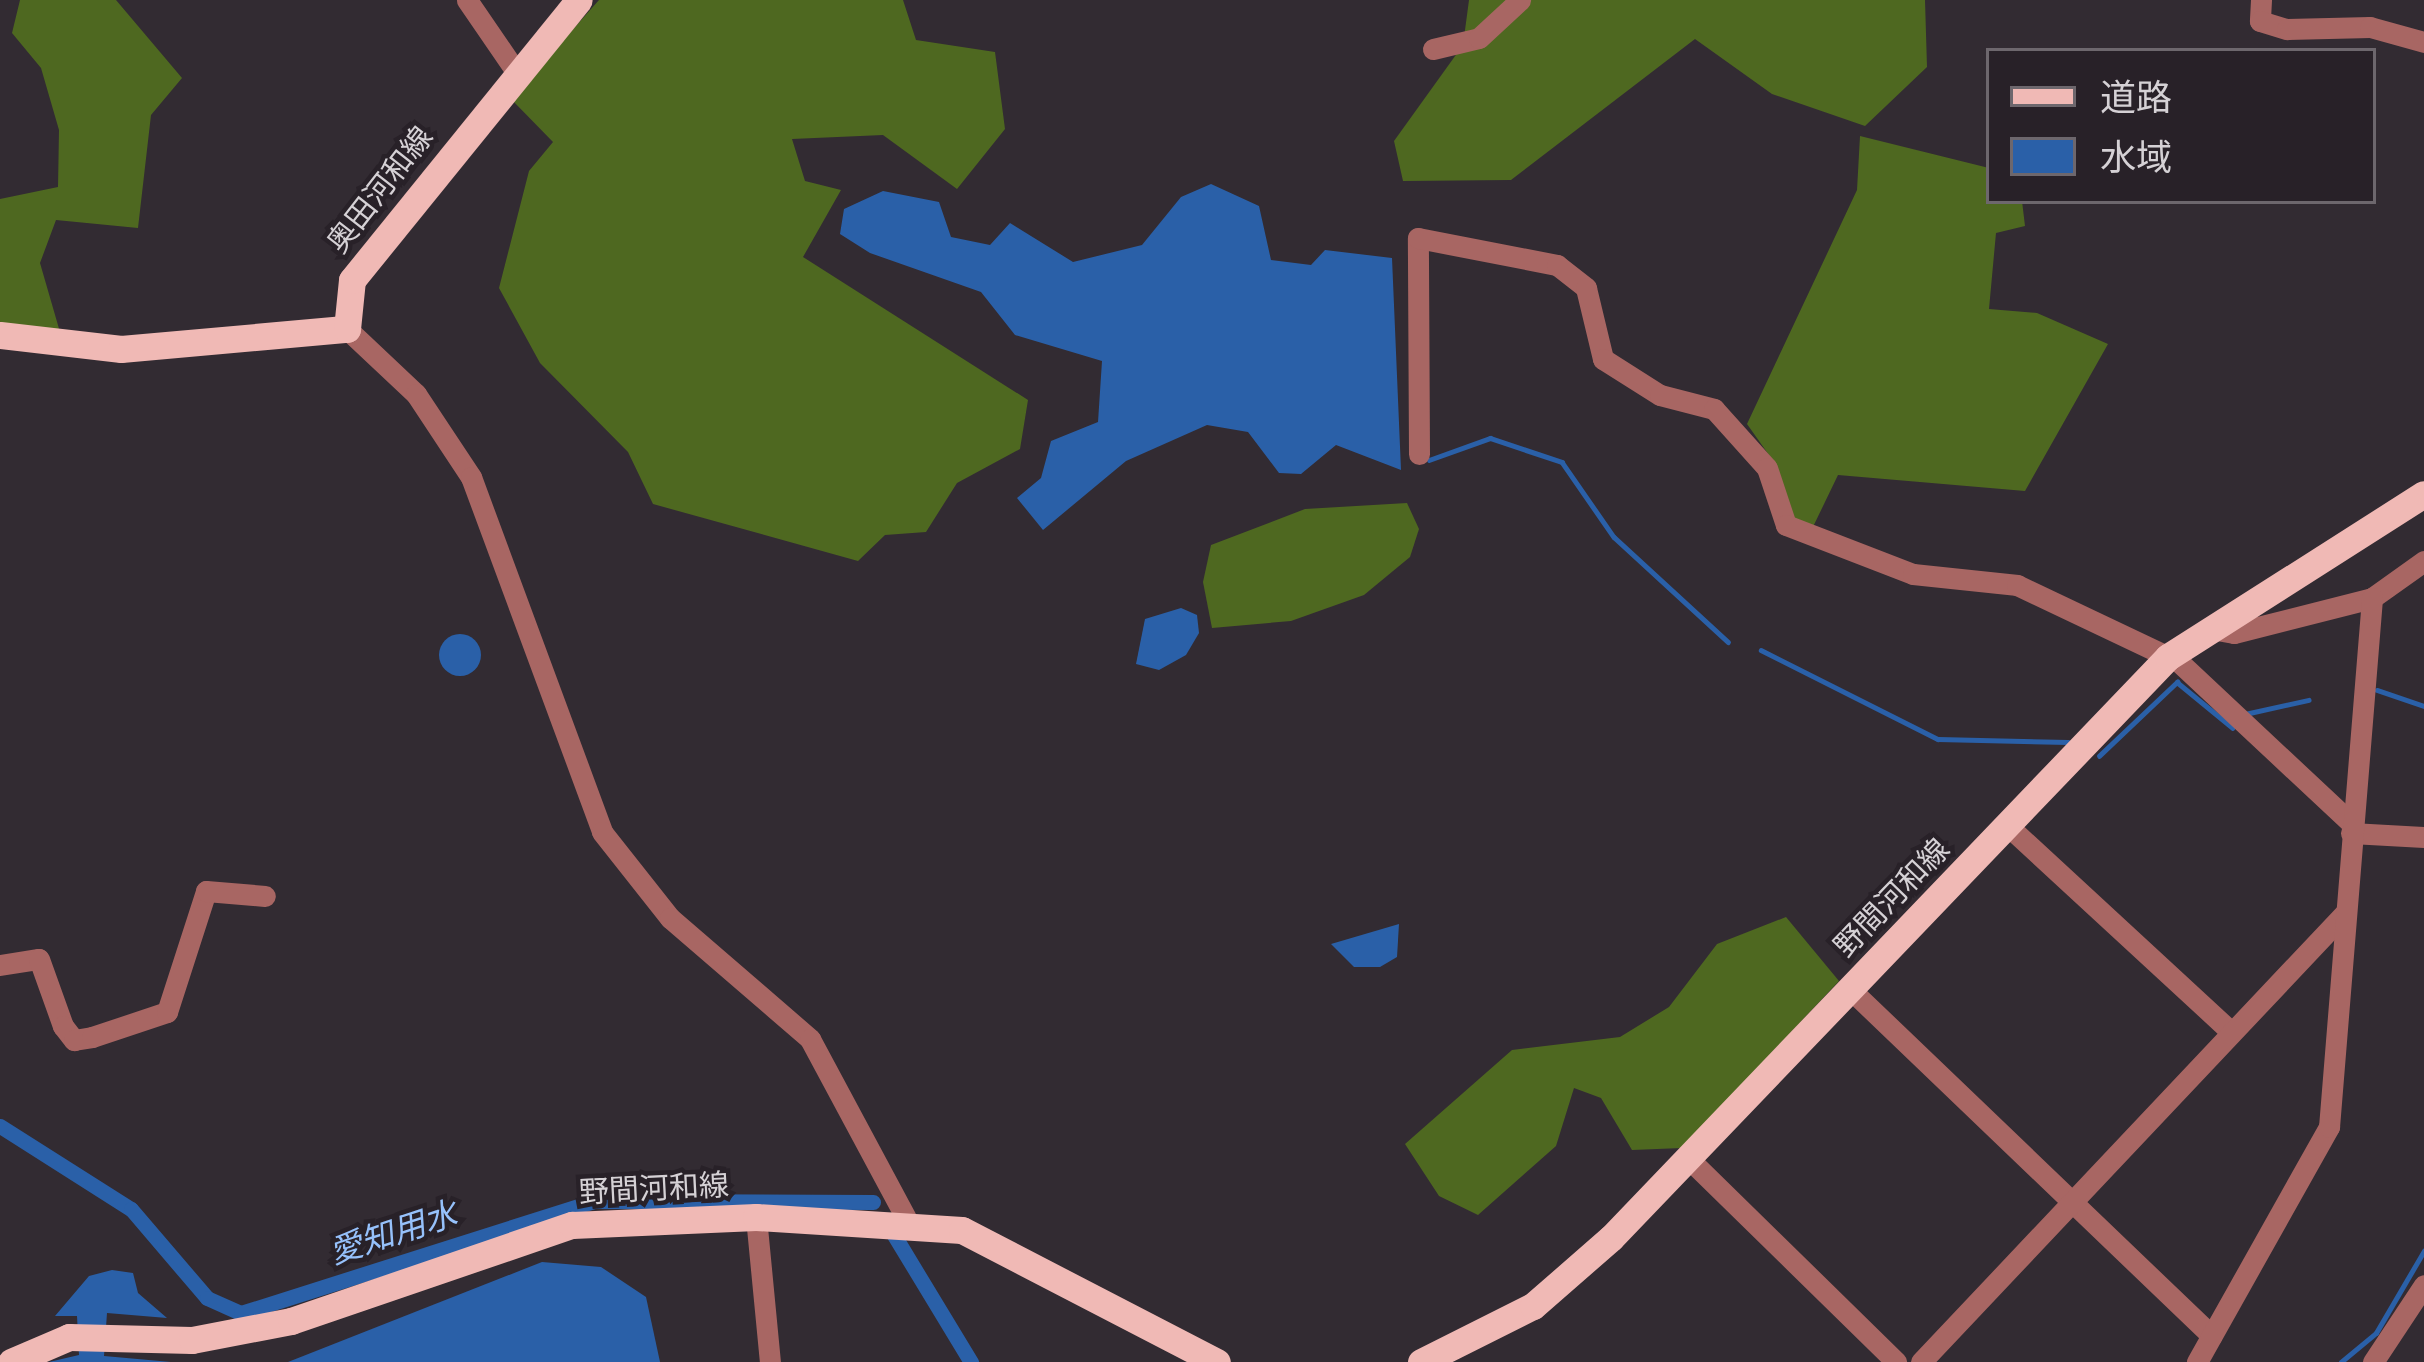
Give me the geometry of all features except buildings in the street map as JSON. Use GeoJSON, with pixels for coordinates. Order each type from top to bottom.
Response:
{"type":"FeatureCollection","features":[{"type":"Feature","properties":{"kind":"main road","name":"奥田河和線"},"geometry":{"type":"LineString","coordinates":[[347,329],[352,280],[515,70],[579,0]]}},
{"type":"Feature","properties":{"kind":"main road"},"geometry":{"type":"LineString","coordinates":[[0,335],[121,350],[347,329]]}},
{"type":"Feature","properties":{"kind":"main road","name":"野間河和線"},"geometry":{"type":"LineString","coordinates":[[1421,1362],[1533,1306],[1689,1160],[2168,657],[2424,494]]}},
{"type":"Feature","properties":{"kind":"main road","name":"野間河和線"},"geometry":{"type":"LineString","coordinates":[[11,1362],[69,1337],[192,1340],[291,1322],[572,1225],[756,1217],[906,1218],[1032,1258],[1217,1362]]}},
{"type":"Feature","properties":{"kind":"street"},"geometry":{"type":"LineString","coordinates":[[467,0],[515,70]]}},
{"type":"Feature","properties":{"kind":"street"},"geometry":{"type":"LineString","coordinates":[[1433,49],[1478,38],[1520,0]]}},
{"type":"Feature","properties":{"kind":"street"},"geometry":{"type":"LineString","coordinates":[[2261,0],[2260,21],[2288,29],[2370,28],[2424,42]]}},
{"type":"Feature","properties":{"kind":"street"},"geometry":{"type":"LineString","coordinates":[[1419,454],[1418,238],[1557,265],[1586,288],[1604,359],[1660,395],[1714,409],[1767,467],[1786,525],[1814,544],[1912,574],[2017,585],[2168,657],[2352,828],[2424,837]]}},
{"type":"Feature","properties":{"kind":"street"},"geometry":{"type":"LineString","coordinates":[[347,329],[416,394],[471,477],[602,832],[670,918],[810,1039],[906,1218]]}},
{"type":"Feature","properties":{"kind":"street"},"geometry":{"type":"LineString","coordinates":[[2211,628],[2234,633],[2372,598],[2424,561]]}},
{"type":"Feature","properties":{"kind":"street"},"geometry":{"type":"LineString","coordinates":[[2197,1362],[2329,1126],[2372,598]]}},
{"type":"Feature","properties":{"kind":"street"},"geometry":{"type":"LineString","coordinates":[[2007,825],[2230,1031]]}},
{"type":"Feature","properties":{"kind":"street"},"geometry":{"type":"LineString","coordinates":[[0,965],[39,958],[64,1026],[74,1040],[92,1037],[167,1012],[206,891],[265,896]]}},
{"type":"Feature","properties":{"kind":"street"},"geometry":{"type":"LineString","coordinates":[[1921,1362],[2344,914]]}},
{"type":"Feature","properties":{"kind":"street"},"geometry":{"type":"LineString","coordinates":[[1850,989],[2212,1336]]}},
{"type":"Feature","properties":{"kind":"street"},"geometry":{"type":"LineString","coordinates":[[1689,1160],[1896,1362]]}},
{"type":"Feature","properties":{"kind":"street"},"geometry":{"type":"LineString","coordinates":[[756,1217],[770,1362]]}},
{"type":"Feature","properties":{"kind":"street"},"geometry":{"type":"LineString","coordinates":[[2373,1362],[2424,1285]]}},
{"type":"Feature","properties":{"kind":"green space"},"geometry":{"type":"Polygon","coordinates":[[[20,0],[116,0],[182,78],[151,115],[138,228],[56,220],[40,263],[62,339],[0,326],[0,199],[58,187],[59,130],[41,68],[12,33],[20,0]]]}},
{"type":"Feature","properties":{"kind":"green space"},"geometry":{"type":"Polygon","coordinates":[[[599,0],[903,0],[916,40],[995,52],[1005,129],[957,189],[883,135],[792,139],[805,181],[841,190],[803,257],[1028,400],[1020,449],[957,483],[926,532],[885,535],[858,561],[653,504],[628,452],[540,363],[499,288],[529,171],[553,142],[511,99],[599,0]]]}},
{"type":"Feature","properties":{"kind":"green space"},"geometry":{"type":"Polygon","coordinates":[[[1469,0],[1925,0],[1927,67],[1865,126],[1772,94],[1695,39],[1511,180],[1403,181],[1394,141],[1463,45],[1469,0]]]}},
{"type":"Feature","properties":{"kind":"green space"},"geometry":{"type":"Polygon","coordinates":[[[1860,136],[1986,167],[1986,204],[2022,204],[2025,226],[1996,233],[1989,309],[2037,313],[2108,344],[2025,491],[1838,475],[1811,531],[1790,520],[1776,465],[1747,424],[1857,190],[1860,136]]]}},
{"type":"Feature","properties":{"kind":"green space"},"geometry":{"type":"Polygon","coordinates":[[[1407,503],[1419,529],[1410,557],[1364,595],[1291,621],[1212,628],[1203,582],[1211,545],[1305,509],[1407,503]]]}},
{"type":"Feature","properties":{"kind":"green space"},"geometry":{"type":"Polygon","coordinates":[[[1786,917],[1839,981],[1682,1148],[1632,1150],[1601,1098],[1574,1088],[1556,1146],[1478,1215],[1439,1196],[1405,1144],[1512,1050],[1620,1037],[1669,1007],[1717,944],[1786,917]]]}},
{"type":"Feature","properties":{"kind":"water"},"geometry":{"type":"Polygon","coordinates":[[[1211,184],[1259,206],[1271,260],[1311,265],[1325,250],[1392,258],[1401,470],[1336,445],[1301,474],[1279,473],[1248,432],[1207,425],[1126,461],[1043,530],[1017,498],[1041,478],[1051,441],[1098,422],[1102,361],[1015,335],[981,292],[870,253],[840,234],[844,209],[883,191],[939,202],[951,237],[990,245],[1010,223],[1073,262],[1142,245],[1181,197],[1211,184]]]}},
{"type":"Feature","properties":{"kind":"water"},"geometry":{"type":"Polygon","coordinates":[[[1181,608],[1197,615],[1199,633],[1186,655],[1159,670],[1136,664],[1145,619],[1181,608]]]}},
{"type":"Feature","properties":{"kind":"water"},"geometry":{"type":"Polygon","coordinates":[[[460,634],[475,640],[481,655],[475,670],[460,676],[445,670],[439,655],[445,640],[460,634]]]}},
{"type":"Feature","properties":{"kind":"water"},"geometry":{"type":"Polygon","coordinates":[[[1399,924],[1397,957],[1380,967],[1354,967],[1331,944],[1399,924]]]}},
{"type":"Feature","properties":{"kind":"water"},"geometry":{"type":"Polygon","coordinates":[[[542,1262],[601,1267],[646,1297],[660,1362],[288,1362],[542,1262]]]}},
{"type":"Feature","properties":{"kind":"water"},"geometry":{"type":"Polygon","coordinates":[[[112,1270],[133,1273],[138,1293],[167,1318],[107,1313],[104,1356],[171,1362],[49,1362],[79,1355],[77,1316],[55,1316],[89,1276],[112,1270]]]}},
{"type":"Feature","properties":{"kind":"waterway"},"geometry":{"type":"LineString","coordinates":[[1429,460],[1490,438],[1562,462],[1614,537],[1728,642]]}},
{"type":"Feature","properties":{"kind":"waterway"},"geometry":{"type":"LineString","coordinates":[[1761,650],[1938,739],[2068,742]]}},
{"type":"Feature","properties":{"kind":"waterway"},"geometry":{"type":"LineString","coordinates":[[2099,756],[2177,682],[2233,728]]}},
{"type":"Feature","properties":{"kind":"waterway"},"geometry":{"type":"LineString","coordinates":[[2377,690],[2424,706]]}},
{"type":"Feature","properties":{"kind":"waterway"},"geometry":{"type":"LineString","coordinates":[[2245,714],[2308,700]]}},
{"type":"Feature","properties":{"kind":"waterway","name":"愛知用水"},"geometry":{"type":"LineString","coordinates":[[0,1126],[131,1209],[207,1298],[241,1313],[594,1201],[873,1202]]}},
{"type":"Feature","properties":{"kind":"waterway","name":"愛知用水"},"geometry":{"type":"LineString","coordinates":[[894,1235],[971,1362]]}},
{"type":"Feature","properties":{"kind":"waterway"},"geometry":{"type":"LineString","coordinates":[[2341,1362],[2376,1333],[2424,1251]]}}]}
